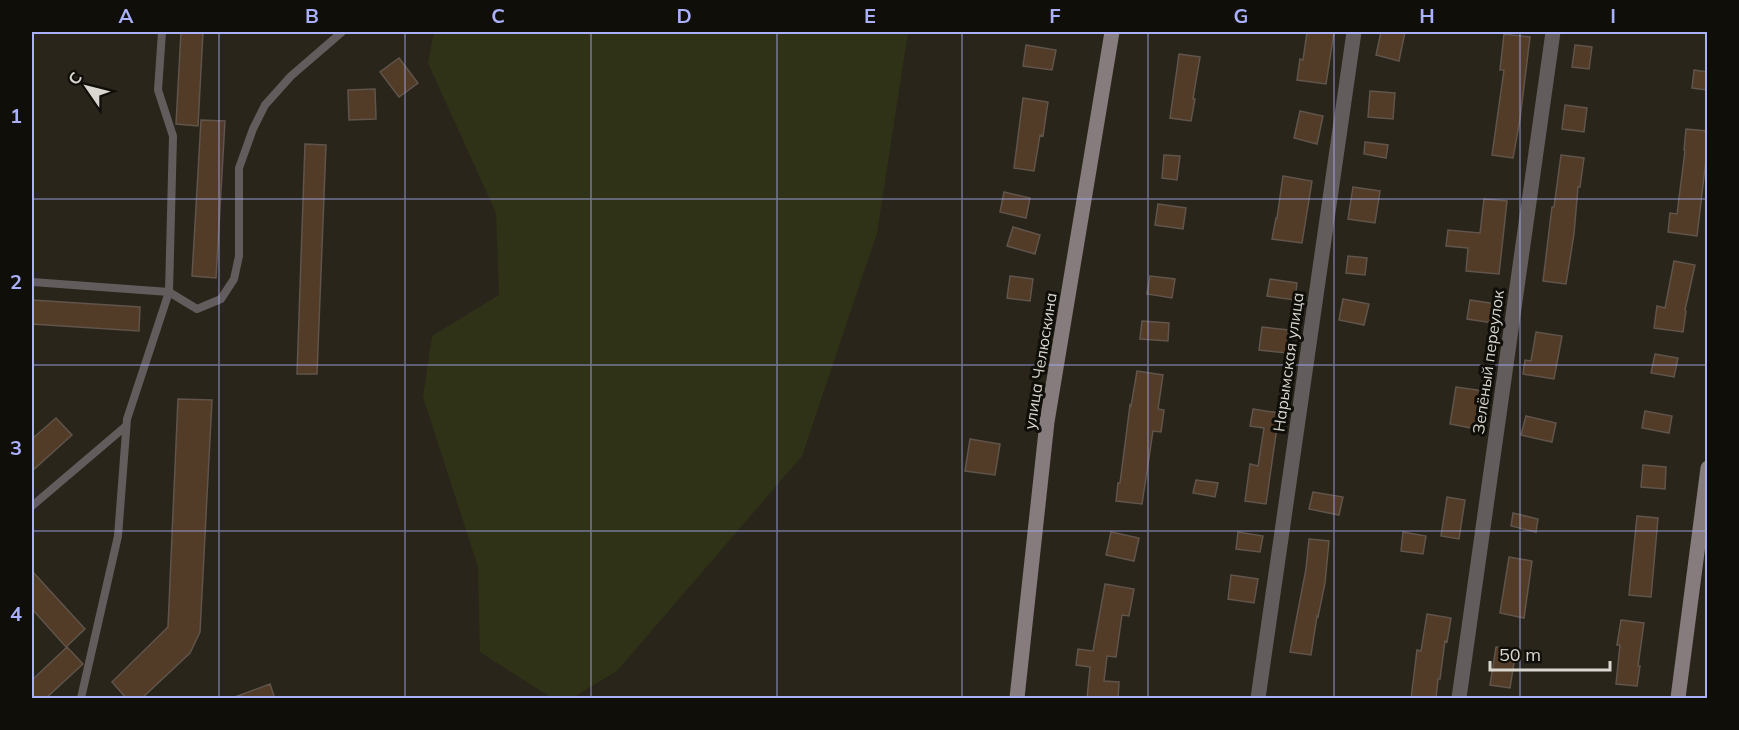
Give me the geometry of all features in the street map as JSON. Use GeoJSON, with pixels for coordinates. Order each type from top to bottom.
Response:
{"type":"FeatureCollection","features":[{"type":"Feature","properties":{"kind":"street","name":"улица Челюскина"},"geometry":{"type":"LineString","coordinates":[[1017,699],[1047,422],[1112,32]]}},
{"type":"Feature","properties":{"kind":"street","name":"Нарымская улица"},"geometry":{"type":"LineString","coordinates":[[1258,699],[1354,32]]}},
{"type":"Feature","properties":{"kind":"street","name":"Зелёный переулок"},"geometry":{"type":"LineString","coordinates":[[1459,699],[1553,32]]}},
{"type":"Feature","properties":{"kind":"street"},"geometry":{"type":"LineString","coordinates":[[1678,699],[1707,468]]}},
{"type":"Feature","properties":{"kind":"lane"},"geometry":{"type":"LineString","coordinates":[[81,699],[118,536],[127,419],[169,292],[173,136],[158,90],[162,32]]}},
{"type":"Feature","properties":{"kind":"lane"},"geometry":{"type":"LineString","coordinates":[[32,282],[169,292],[198,309],[221,299],[234,279],[239,256],[239,168],[253,129],[264,105],[291,76],[342,32]]}},
{"type":"Feature","properties":{"kind":"lane"},"geometry":{"type":"LineString","coordinates":[[32,507],[126,426]]}},
{"type":"Feature","properties":{"kind":"green space"},"geometry":{"type":"Polygon","coordinates":[[[434,32],[908,32],[877,233],[802,456],[617,671],[572,698],[552,698],[480,652],[478,567],[423,397],[432,336],[499,295],[496,213],[428,63],[434,32]]]}},
{"type":"Feature","properties":{"kind":"building"},"geometry":{"type":"Polygon","coordinates":[[[181,32],[203,32],[198,126],[176,124],[181,32]]]}},
{"type":"Feature","properties":{"kind":"building"},"geometry":{"type":"Polygon","coordinates":[[[1307,32],[1334,32],[1326,84],[1297,80],[1307,32]]]}},
{"type":"Feature","properties":{"kind":"building"},"geometry":{"type":"Polygon","coordinates":[[[1381,32],[1405,32],[1399,61],[1376,55],[1381,32]]]}},
{"type":"Feature","properties":{"kind":"building"},"geometry":{"type":"Polygon","coordinates":[[[1504,34],[1530,37],[1513,158],[1492,155],[1504,70],[1500,70],[1504,34]]]}},
{"type":"Feature","properties":{"kind":"building"},"geometry":{"type":"Polygon","coordinates":[[[1026,45],[1056,50],[1052,70],[1023,66],[1026,45]]]}},
{"type":"Feature","properties":{"kind":"building"},"geometry":{"type":"Polygon","coordinates":[[[1575,45],[1592,47],[1589,69],[1572,67],[1575,45]]]}},
{"type":"Feature","properties":{"kind":"building"},"geometry":{"type":"Polygon","coordinates":[[[1179,54],[1200,57],[1191,121],[1170,118],[1179,54]]]}},
{"type":"Feature","properties":{"kind":"building"},"geometry":{"type":"Polygon","coordinates":[[[399,58],[418,83],[399,97],[380,72],[399,58]]]}},
{"type":"Feature","properties":{"kind":"building"},"geometry":{"type":"Polygon","coordinates":[[[1694,70],[1707,72],[1707,90],[1692,88],[1694,70]]]}},
{"type":"Feature","properties":{"kind":"building"},"geometry":{"type":"Polygon","coordinates":[[[375,89],[376,119],[349,120],[348,90],[375,89]]]}},
{"type":"Feature","properties":{"kind":"building"},"geometry":{"type":"Polygon","coordinates":[[[1370,91],[1395,93],[1393,119],[1368,117],[1370,91]]]}},
{"type":"Feature","properties":{"kind":"building"},"geometry":{"type":"Polygon","coordinates":[[[1023,98],[1048,102],[1043,136],[1040,135],[1034,171],[1014,168],[1023,98]]]}},
{"type":"Feature","properties":{"kind":"building"},"geometry":{"type":"Polygon","coordinates":[[[1565,105],[1587,108],[1584,132],[1562,129],[1565,105]]]}},
{"type":"Feature","properties":{"kind":"building"},"geometry":{"type":"Polygon","coordinates":[[[1300,111],[1323,116],[1317,144],[1294,138],[1300,111]]]}},
{"type":"Feature","properties":{"kind":"building"},"geometry":{"type":"Polygon","coordinates":[[[201,120],[225,121],[216,278],[192,276],[201,120]]]}},
{"type":"Feature","properties":{"kind":"building"},"geometry":{"type":"Polygon","coordinates":[[[1686,129],[1707,131],[1707,151],[1697,236],[1668,232],[1670,213],[1677,214],[1686,129]]]}},
{"type":"Feature","properties":{"kind":"building"},"geometry":{"type":"Polygon","coordinates":[[[1365,142],[1388,145],[1386,158],[1364,154],[1365,142]]]}},
{"type":"Feature","properties":{"kind":"building"},"geometry":{"type":"Polygon","coordinates":[[[305,144],[326,145],[317,374],[297,374],[305,144]]]}},
{"type":"Feature","properties":{"kind":"building"},"geometry":{"type":"Polygon","coordinates":[[[1164,155],[1180,156],[1177,180],[1162,178],[1164,155]]]}},
{"type":"Feature","properties":{"kind":"building"},"geometry":{"type":"Polygon","coordinates":[[[1561,155],[1584,158],[1580,187],[1578,187],[1574,234],[1566,284],[1543,281],[1561,155]]]}},
{"type":"Feature","properties":{"kind":"building"},"geometry":{"type":"Polygon","coordinates":[[[1283,176],[1312,181],[1302,243],[1272,239],[1283,176]]]}},
{"type":"Feature","properties":{"kind":"building"},"geometry":{"type":"Polygon","coordinates":[[[1353,187],[1380,191],[1375,223],[1348,219],[1353,187]]]}},
{"type":"Feature","properties":{"kind":"building"},"geometry":{"type":"Polygon","coordinates":[[[1004,192],[1030,198],[1026,218],[1000,212],[1004,192]]]}},
{"type":"Feature","properties":{"kind":"building"},"geometry":{"type":"Polygon","coordinates":[[[1484,199],[1507,201],[1499,274],[1466,271],[1468,248],[1446,246],[1448,230],[1480,233],[1484,199]]]}},
{"type":"Feature","properties":{"kind":"building"},"geometry":{"type":"Polygon","coordinates":[[[1158,204],[1186,208],[1183,229],[1155,225],[1158,204]]]}},
{"type":"Feature","properties":{"kind":"building"},"geometry":{"type":"Polygon","coordinates":[[[1013,227],[1040,235],[1035,254],[1007,246],[1013,227]]]}},
{"type":"Feature","properties":{"kind":"building"},"geometry":{"type":"Polygon","coordinates":[[[1348,256],[1367,258],[1365,275],[1346,273],[1348,256]]]}},
{"type":"Feature","properties":{"kind":"building"},"geometry":{"type":"Polygon","coordinates":[[[1674,261],[1695,265],[1685,310],[1683,332],[1654,328],[1657,306],[1665,308],[1674,261]]]}},
{"type":"Feature","properties":{"kind":"building"},"geometry":{"type":"Polygon","coordinates":[[[1010,276],[1033,279],[1030,301],[1007,298],[1010,276]]]}},
{"type":"Feature","properties":{"kind":"building"},"geometry":{"type":"Polygon","coordinates":[[[1150,276],[1175,279],[1172,298],[1147,294],[1150,276]]]}},
{"type":"Feature","properties":{"kind":"building"},"geometry":{"type":"Polygon","coordinates":[[[1270,279],[1297,283],[1295,300],[1267,296],[1270,279]]]}},
{"type":"Feature","properties":{"kind":"building"},"geometry":{"type":"Polygon","coordinates":[[[1343,299],[1369,304],[1364,325],[1339,320],[1343,299]]]}},
{"type":"Feature","properties":{"kind":"building"},"geometry":{"type":"Polygon","coordinates":[[[32,300],[140,307],[139,331],[32,324],[32,300]]]}},
{"type":"Feature","properties":{"kind":"building"},"geometry":{"type":"Polygon","coordinates":[[[1470,300],[1496,304],[1493,323],[1467,319],[1470,300]]]}},
{"type":"Feature","properties":{"kind":"building"},"geometry":{"type":"Polygon","coordinates":[[[1142,321],[1169,323],[1168,341],[1140,339],[1142,321]]]}},
{"type":"Feature","properties":{"kind":"building"},"geometry":{"type":"Polygon","coordinates":[[[1262,327],[1289,330],[1287,353],[1259,350],[1262,327]]]}},
{"type":"Feature","properties":{"kind":"building"},"geometry":{"type":"Polygon","coordinates":[[[1536,332],[1562,336],[1554,379],[1523,374],[1525,360],[1531,361],[1536,332]]]}},
{"type":"Feature","properties":{"kind":"building"},"geometry":{"type":"Polygon","coordinates":[[[1655,354],[1678,358],[1674,377],[1651,373],[1655,354]]]}},
{"type":"Feature","properties":{"kind":"building"},"geometry":{"type":"Polygon","coordinates":[[[1137,371],[1163,375],[1158,409],[1164,410],[1161,432],[1153,431],[1142,504],[1116,501],[1137,371]]]}},
{"type":"Feature","properties":{"kind":"building"},"geometry":{"type":"Polygon","coordinates":[[[1456,387],[1483,391],[1477,429],[1450,424],[1456,387]]]}},
{"type":"Feature","properties":{"kind":"building"},"geometry":{"type":"Polygon","coordinates":[[[178,399],[212,400],[200,632],[190,653],[141,699],[127,699],[112,682],[168,627],[178,399]]]}},
{"type":"Feature","properties":{"kind":"building"},"geometry":{"type":"Polygon","coordinates":[[[1253,409],[1279,413],[1266,504],[1245,501],[1250,464],[1258,466],[1264,428],[1250,426],[1253,409]]]}},
{"type":"Feature","properties":{"kind":"building"},"geometry":{"type":"Polygon","coordinates":[[[1645,411],[1672,416],[1669,433],[1642,428],[1645,411]]]}},
{"type":"Feature","properties":{"kind":"building"},"geometry":{"type":"Polygon","coordinates":[[[1526,416],[1556,423],[1552,442],[1521,435],[1526,416]]]}},
{"type":"Feature","properties":{"kind":"building"},"geometry":{"type":"Polygon","coordinates":[[[56,418],[72,435],[32,471],[32,439],[56,418]]]}},
{"type":"Feature","properties":{"kind":"building"},"geometry":{"type":"Polygon","coordinates":[[[970,439],[1000,444],[995,475],[965,471],[970,439]]]}},
{"type":"Feature","properties":{"kind":"building"},"geometry":{"type":"Polygon","coordinates":[[[1643,465],[1666,467],[1665,489],[1641,487],[1643,465]]]}},
{"type":"Feature","properties":{"kind":"building"},"geometry":{"type":"Polygon","coordinates":[[[1196,480],[1218,483],[1215,497],[1193,493],[1196,480]]]}},
{"type":"Feature","properties":{"kind":"building"},"geometry":{"type":"Polygon","coordinates":[[[1313,492],[1343,497],[1339,515],[1309,509],[1313,492]]]}},
{"type":"Feature","properties":{"kind":"building"},"geometry":{"type":"Polygon","coordinates":[[[1447,497],[1465,500],[1459,539],[1441,536],[1447,497]]]}},
{"type":"Feature","properties":{"kind":"building"},"geometry":{"type":"Polygon","coordinates":[[[1513,513],[1538,519],[1536,532],[1511,526],[1513,513]]]}},
{"type":"Feature","properties":{"kind":"building"},"geometry":{"type":"Polygon","coordinates":[[[1637,516],[1658,518],[1651,597],[1629,595],[1637,516]]]}},
{"type":"Feature","properties":{"kind":"building"},"geometry":{"type":"Polygon","coordinates":[[[1111,532],[1139,538],[1134,561],[1106,555],[1111,532]]]}},
{"type":"Feature","properties":{"kind":"building"},"geometry":{"type":"Polygon","coordinates":[[[1238,532],[1263,536],[1260,552],[1236,549],[1238,532]]]}},
{"type":"Feature","properties":{"kind":"building"},"geometry":{"type":"Polygon","coordinates":[[[1403,532],[1426,536],[1423,554],[1401,551],[1403,532]]]}},
{"type":"Feature","properties":{"kind":"building"},"geometry":{"type":"Polygon","coordinates":[[[1309,539],[1329,541],[1325,583],[1311,655],[1290,652],[1306,569],[1309,539]]]}},
{"type":"Feature","properties":{"kind":"building"},"geometry":{"type":"Polygon","coordinates":[[[1509,557],[1532,561],[1524,618],[1500,613],[1509,557]]]}},
{"type":"Feature","properties":{"kind":"building"},"geometry":{"type":"Polygon","coordinates":[[[32,571],[85,629],[66,647],[32,609],[32,571]]]}},
{"type":"Feature","properties":{"kind":"building"},"geometry":{"type":"Polygon","coordinates":[[[1231,575],[1258,579],[1254,603],[1228,599],[1231,575]]]}},
{"type":"Feature","properties":{"kind":"building"},"geometry":{"type":"Polygon","coordinates":[[[1105,584],[1134,589],[1129,616],[1122,615],[1116,657],[1107,656],[1104,681],[1119,682],[1118,699],[1087,699],[1090,667],[1076,665],[1078,649],[1093,651],[1105,584]]]}},
{"type":"Feature","properties":{"kind":"building"},"geometry":{"type":"Polygon","coordinates":[[[1427,614],[1451,618],[1447,642],[1445,641],[1436,699],[1411,699],[1417,650],[1421,651],[1427,614]]]}},
{"type":"Feature","properties":{"kind":"building"},"geometry":{"type":"Polygon","coordinates":[[[1621,620],[1644,623],[1637,686],[1616,684],[1620,645],[1617,645],[1621,620]]]}},
{"type":"Feature","properties":{"kind":"building"},"geometry":{"type":"Polygon","coordinates":[[[67,647],[83,664],[45,699],[32,699],[32,680],[67,647]]]}},
{"type":"Feature","properties":{"kind":"building"},"geometry":{"type":"Polygon","coordinates":[[[1496,647],[1516,650],[1510,688],[1490,685],[1496,647]]]}},
{"type":"Feature","properties":{"kind":"building"},"geometry":{"type":"Polygon","coordinates":[[[270,684],[275,699],[236,699],[235,697],[270,684]]]}}]}
